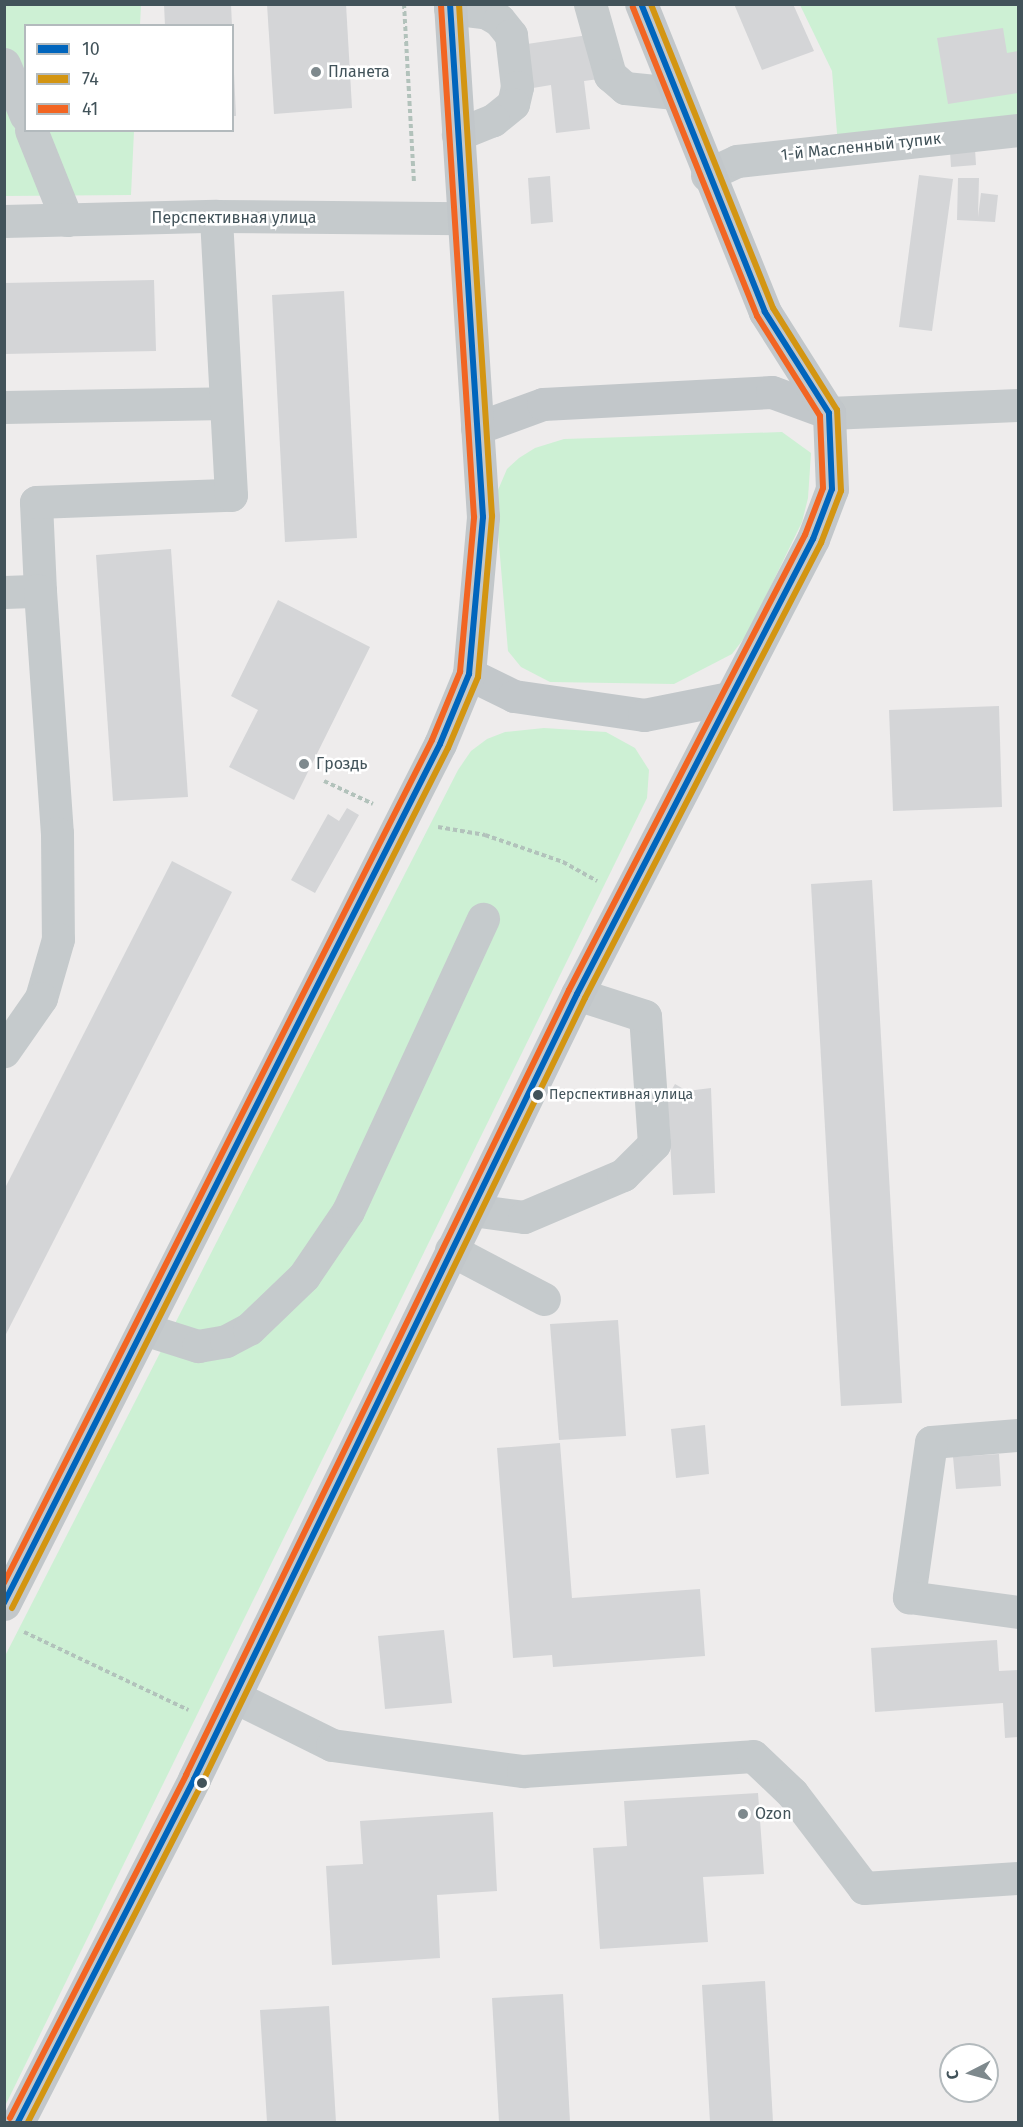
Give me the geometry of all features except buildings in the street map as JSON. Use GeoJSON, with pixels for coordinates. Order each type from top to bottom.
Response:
{"type":"FeatureCollection","features":[{"type":"Feature","properties":{"kind":"main road"},"geometry":{"type":"LineString","coordinates":[[18,2122],[235,1697],[577,994],[813,539],[832,489],[829,413],[765,312],[707,175],[641,4]]}},
{"type":"Feature","properties":{"kind":"main road"},"geometry":{"type":"LineString","coordinates":[[8,1615],[144,1329],[440,744],[469,674],[483,517],[450,6]]}},
{"type":"Feature","properties":{"kind":"main road"},"geometry":{"type":"LineString","coordinates":[[477,428],[543,404],[772,392],[829,413]]}},
{"type":"Feature","properties":{"kind":"main road"},"geometry":{"type":"LineString","coordinates":[[469,674],[514,696],[644,716],[729,698]]}},
{"type":"Feature","properties":{"kind":"street"},"geometry":{"type":"LineString","coordinates":[[590,4],[610,75],[625,88],[675,93]]}},
{"type":"Feature","properties":{"kind":"street"},"geometry":{"type":"LineString","coordinates":[[450,6],[485,12],[500,20],[511,35],[517,87],[513,104],[493,120],[458,134]]}},
{"type":"Feature","properties":{"kind":"street"},"geometry":{"type":"LineString","coordinates":[[6,70],[24,111]]}},
{"type":"Feature","properties":{"kind":"street","name":"1-й Масленный тупик"},"geometry":{"type":"LineString","coordinates":[[707,175],[737,161],[1018,130]]}},
{"type":"Feature","properties":{"kind":"street"},"geometry":{"type":"LineString","coordinates":[[32,132],[67,220]]}},
{"type":"Feature","properties":{"kind":"street","name":"Перспективная улица"},"geometry":{"type":"LineString","coordinates":[[4,221],[216,216],[463,218]]}},
{"type":"Feature","properties":{"kind":"street"},"geometry":{"type":"LineString","coordinates":[[4,1051],[41,998],[58,939],[57,833],[36,502],[231,495],[216,216]]}},
{"type":"Feature","properties":{"kind":"street"},"geometry":{"type":"LineString","coordinates":[[4,407],[226,402]]}},
{"type":"Feature","properties":{"kind":"street"},"geometry":{"type":"LineString","coordinates":[[829,413],[1018,405]]}},
{"type":"Feature","properties":{"kind":"street"},"geometry":{"type":"LineString","coordinates":[[4,592],[40,591]]}},
{"type":"Feature","properties":{"kind":"street"},"geometry":{"type":"LineString","coordinates":[[144,1329],[198,1346],[226,1341],[249,1329],[304,1276],[348,1211],[483,920]]}},
{"type":"Feature","properties":{"kind":"street"},"geometry":{"type":"LineString","coordinates":[[472,1210],[524,1217],[623,1175],[654,1144],[645,1016],[577,994]]}},
{"type":"Feature","properties":{"kind":"street"},"geometry":{"type":"LineString","coordinates":[[451,1250],[544,1299]]}},
{"type":"Feature","properties":{"kind":"street"},"geometry":{"type":"LineString","coordinates":[[1018,1435],[931,1442],[909,1597],[1018,1612]]}},
{"type":"Feature","properties":{"kind":"street"},"geometry":{"type":"LineString","coordinates":[[235,1697],[332,1745],[524,1771],[753,1755],[792,1792],[864,1888],[1018,1878]]}},
{"type":"Feature","properties":{"kind":"path"},"geometry":{"type":"LineString","coordinates":[[404,4],[416,219]]}},
{"type":"Feature","properties":{"kind":"path"},"geometry":{"type":"LineString","coordinates":[[324,782],[373,804]]}},
{"type":"Feature","properties":{"kind":"path"},"geometry":{"type":"LineString","coordinates":[[425,824],[485,835],[563,862],[599,882]]}},
{"type":"Feature","properties":{"kind":"path"},"geometry":{"type":"LineString","coordinates":[[8,1615],[195,1713]]}},
{"type":"Feature","properties":{"kind":"green space"},"geometry":{"type":"Polygon","coordinates":[[[4,5],[141,5],[140,24],[24,24],[24,132],[134,132],[131,195],[5,196],[4,5]]]}},
{"type":"Feature","properties":{"kind":"green space"},"geometry":{"type":"Polygon","coordinates":[[[800,5],[1018,5],[1018,137],[839,158],[832,71],[800,5]]]}},
{"type":"Feature","properties":{"kind":"green space"},"geometry":{"type":"Polygon","coordinates":[[[782,432],[811,453],[808,498],[802,522],[748,633],[732,654],[674,684],[550,682],[521,667],[508,651],[495,497],[507,469],[519,458],[535,448],[564,439],[782,432]]]}},
{"type":"Feature","properties":{"kind":"green space"},"geometry":{"type":"Polygon","coordinates":[[[544,728],[606,732],[635,748],[649,770],[647,798],[5,2106],[5,1656],[458,770],[471,751],[487,739],[505,732],[544,728]]]}},
{"type":"Feature","properties":{"kind":"transit line","name":"10"},"geometry":{"type":"LineString","coordinates":[[4,1603],[440,744],[469,674],[483,517],[450,4]]}},
{"type":"Feature","properties":{"kind":"transit line","name":"74"},"geometry":{"type":"LineString","coordinates":[[12,1608],[448,748],[478,677],[492,516],[459,4]]}},
{"type":"Feature","properties":{"kind":"transit line","name":"10"},"geometry":{"type":"LineString","coordinates":[[18,2122],[194,1779],[577,994],[813,539],[832,489],[829,413],[765,312],[641,4]]}},
{"type":"Feature","properties":{"kind":"transit line","name":"74"},"geometry":{"type":"LineString","coordinates":[[28,2122],[202,1783],[585,998],[821,543],[841,491],[837,410],[773,308],[651,4]]}},
{"type":"Feature","properties":{"kind":"transit line","name":"41"},"geometry":{"type":"LineString","coordinates":[[4,1583],[432,740],[460,672],[474,517],[441,5]]}},
{"type":"Feature","properties":{"kind":"transit line","name":"41"},"geometry":{"type":"LineString","coordinates":[[10,2118],[186,1775],[569,990],[805,535],[823,488],[820,416],[757,316],[633,7]]}},
{"type":"Feature","properties":{"kind":"place","name":"Планета"},"geometry":{"type":"Point","coordinates":[316,72]}},
{"type":"Feature","properties":{"kind":"place","name":"Гроздь"},"geometry":{"type":"Point","coordinates":[304,764]}},
{"type":"Feature","properties":{"kind":"place","name":"Перспективная улица"},"geometry":{"type":"Point","coordinates":[538,1095]}},
{"type":"Feature","properties":{"kind":"place","name":"Ozon"},"geometry":{"type":"Point","coordinates":[743,1814]}}]}
